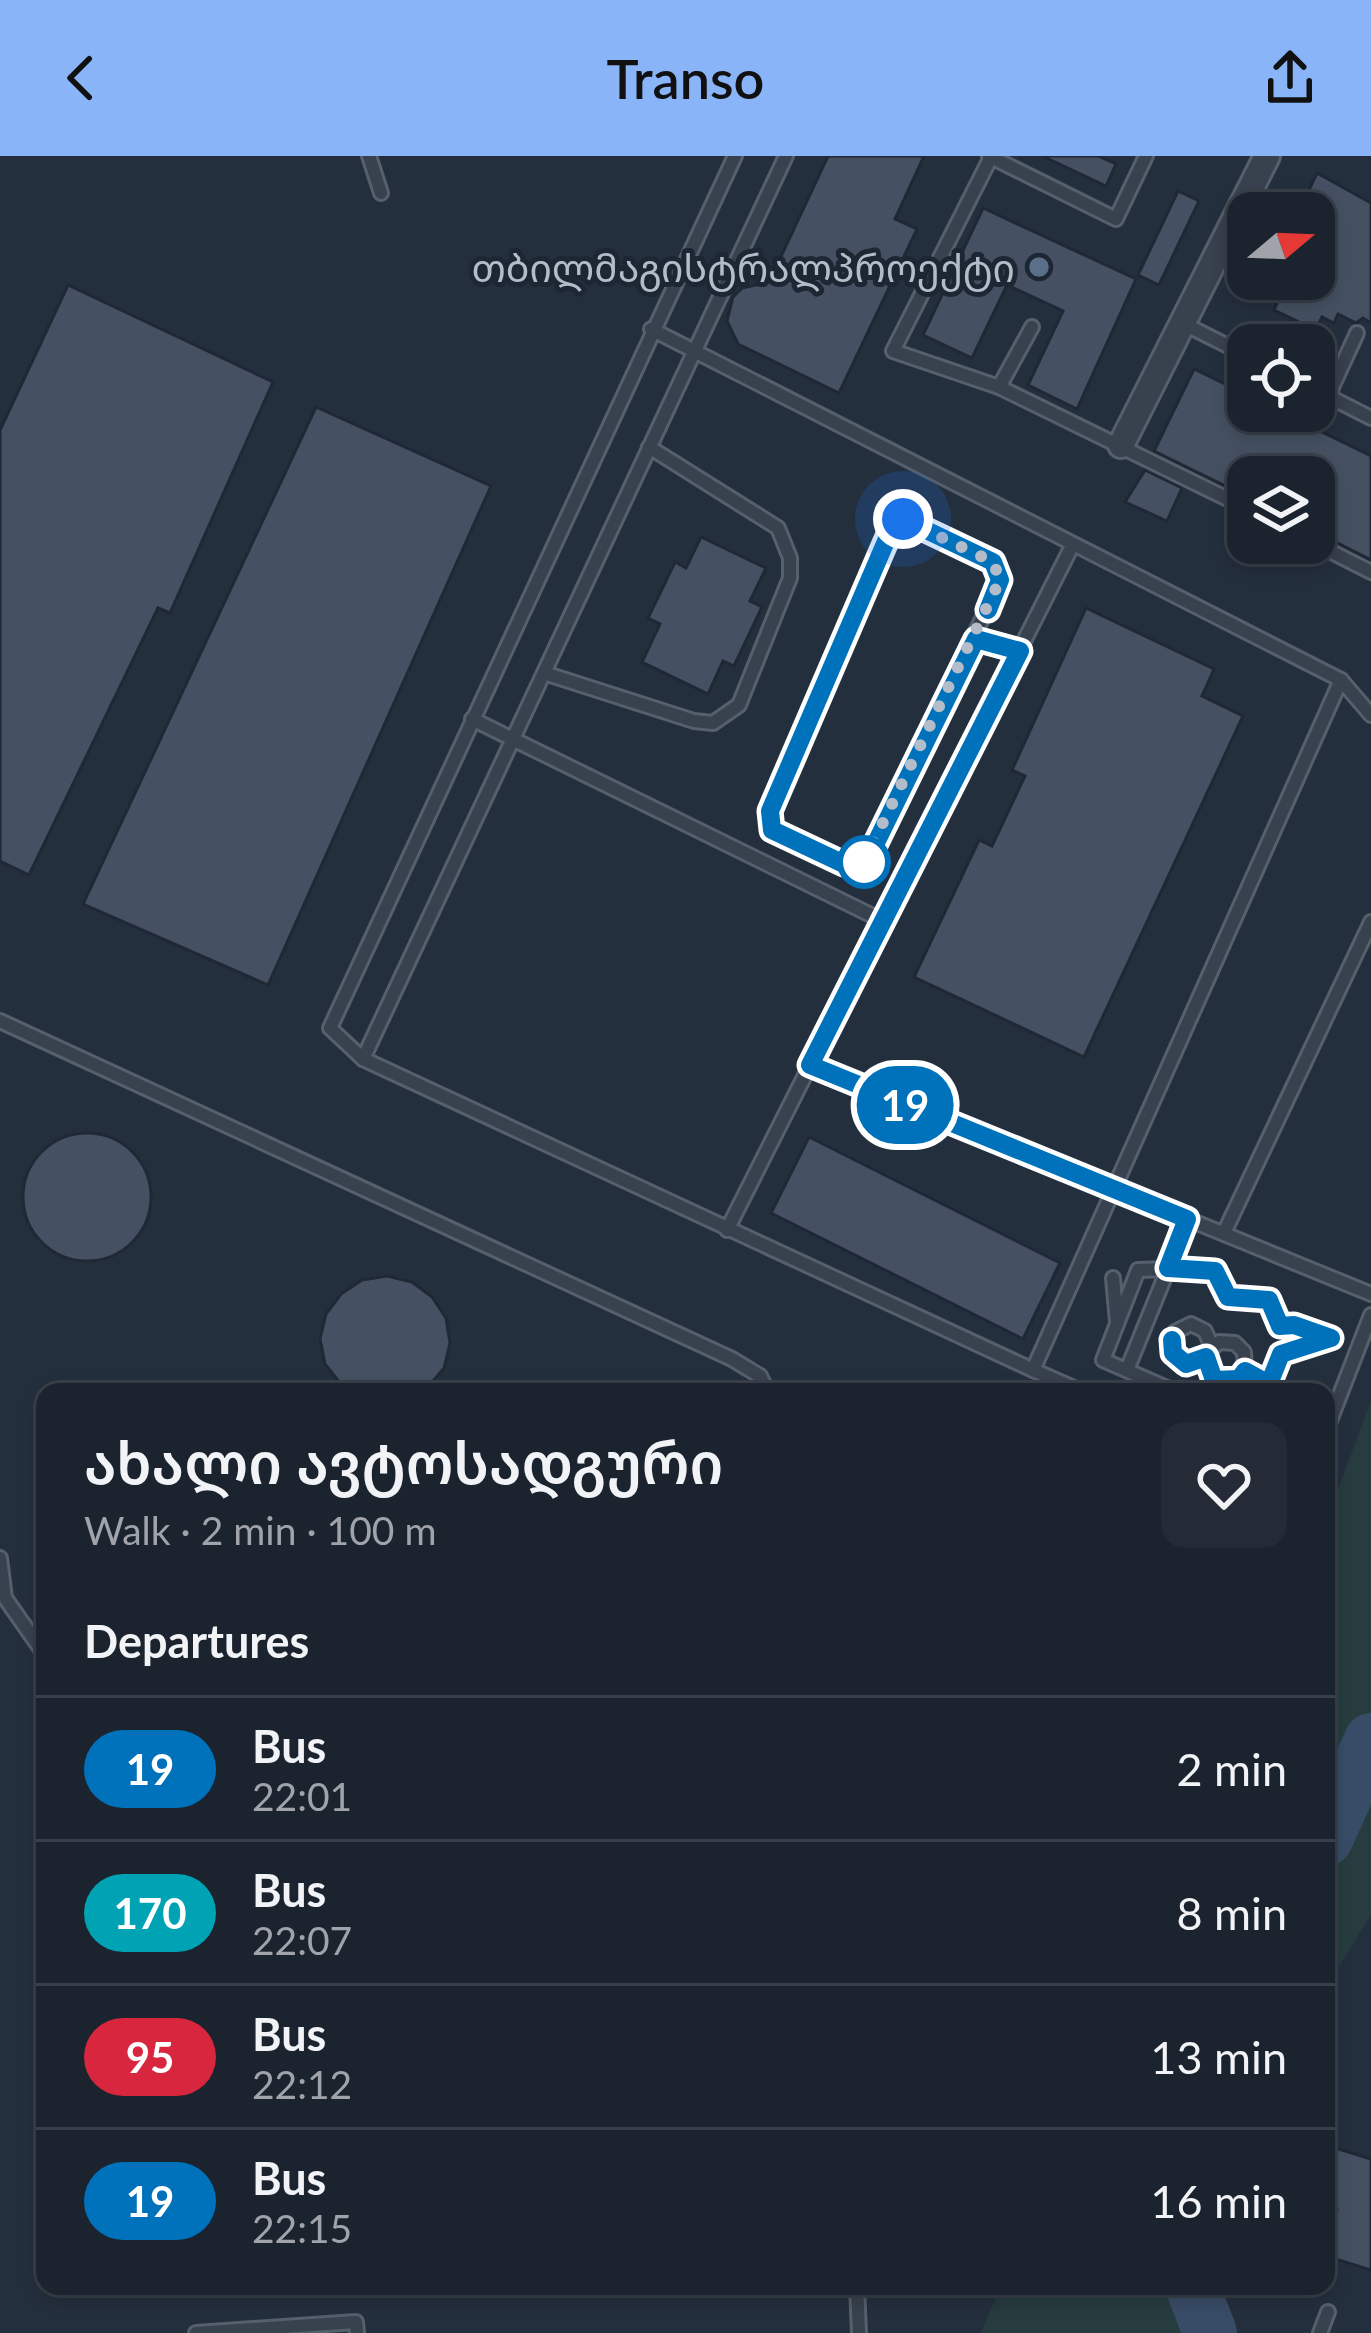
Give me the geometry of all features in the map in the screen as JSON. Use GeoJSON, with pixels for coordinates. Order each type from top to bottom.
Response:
{"type":"FeatureCollection","features":[{"type":"Feature","properties":{"kind":"street"},"geometry":{"type":"LineString","coordinates":[[1121,445],[1267,156]]}},
{"type":"Feature","properties":{"kind":"lane"},"geometry":{"type":"LineString","coordinates":[[370,156],[381,193]]}},
{"type":"Feature","properties":{"kind":"lane"},"geometry":{"type":"LineString","coordinates":[[735,156],[330,1028],[363,1059],[1063,1383]]}},
{"type":"Feature","properties":{"kind":"lane"},"geometry":{"type":"LineString","coordinates":[[363,1059],[786,156]]}},
{"type":"Feature","properties":{"kind":"lane"},"geometry":{"type":"LineString","coordinates":[[1146,156],[1116,219],[990,157],[893,351],[999,387],[1227,498]]}},
{"type":"Feature","properties":{"kind":"lane"},"geometry":{"type":"LineString","coordinates":[[1184,324],[1227,346]]}},
{"type":"Feature","properties":{"kind":"lane"},"geometry":{"type":"LineString","coordinates":[[999,387],[1032,327]]}},
{"type":"Feature","properties":{"kind":"lane"},"geometry":{"type":"LineString","coordinates":[[651,329],[1341,680],[1371,715]]}},
{"type":"Feature","properties":{"kind":"lane"},"geometry":{"type":"LineString","coordinates":[[1335,381],[1358,333]]}},
{"type":"Feature","properties":{"kind":"lane"},"geometry":{"type":"LineString","coordinates":[[1335,400],[1371,418]]}},
{"type":"Feature","properties":{"kind":"lane"},"geometry":{"type":"LineString","coordinates":[[544,673],[694,721],[713,723],[739,705],[790,578],[785,542],[767,520],[649,447]]}},
{"type":"Feature","properties":{"kind":"lane"},"geometry":{"type":"LineString","coordinates":[[903,519],[993,562],[1000,580],[976,639],[868,859],[859,866],[844,864],[772,830],[770,811],[893,525],[903,519]]}},
{"type":"Feature","properties":{"kind":"lane"},"geometry":{"type":"LineString","coordinates":[[727,1230],[1073,544]]}},
{"type":"Feature","properties":{"kind":"lane"},"geometry":{"type":"LineString","coordinates":[[1335,554],[1371,572]]}},
{"type":"Feature","properties":{"kind":"lane"},"geometry":{"type":"LineString","coordinates":[[976,639],[1020,651]]}},
{"type":"Feature","properties":{"kind":"lane"},"geometry":{"type":"LineString","coordinates":[[1034,1370],[1341,680]]}},
{"type":"Feature","properties":{"kind":"lane"},"geometry":{"type":"LineString","coordinates":[[472,719],[883,921]]}},
{"type":"Feature","properties":{"kind":"lane"},"geometry":{"type":"LineString","coordinates":[[1224,1232],[1371,922]]}},
{"type":"Feature","properties":{"kind":"lane"},"geometry":{"type":"LineString","coordinates":[[0,1021],[732,1359],[764,1383]]}},
{"type":"Feature","properties":{"kind":"lane"},"geometry":{"type":"LineString","coordinates":[[810,1065],[1371,1294]]}},
{"type":"Feature","properties":{"kind":"lane"},"geometry":{"type":"LineString","coordinates":[[1127,1370],[1187,1219]]}},
{"type":"Feature","properties":{"kind":"lane"},"geometry":{"type":"LineString","coordinates":[[1157,1383],[1103,1360],[1138,1270],[1168,1268],[1215,1271],[1228,1297],[1269,1300],[1280,1326],[1294,1325],[1331,1338],[1281,1354],[1269,1383]]}},
{"type":"Feature","properties":{"kind":"lane"},"geometry":{"type":"LineString","coordinates":[[1113,1278],[1118,1323]]}},
{"type":"Feature","properties":{"kind":"lane"},"geometry":{"type":"LineString","coordinates":[[1335,1408],[1371,1315]]}},
{"type":"Feature","properties":{"kind":"lane"},"geometry":{"type":"LineString","coordinates":[[1245,1371],[1239,1379],[1214,1380],[1209,1352],[1235,1343],[1244,1352],[1245,1371],[1261,1383]]}},
{"type":"Feature","properties":{"kind":"lane"},"geometry":{"type":"LineString","coordinates":[[0,1558],[5,1598],[36,1642]]}},
{"type":"Feature","properties":{"kind":"lane"},"geometry":{"type":"LineString","coordinates":[[857,2295],[859,2333]]}},
{"type":"Feature","properties":{"kind":"lane"},"geometry":{"type":"LineString","coordinates":[[1320,2333],[1328,2312]]}},
{"type":"Feature","properties":{"kind":"lane"},"geometry":{"type":"LineString","coordinates":[[196,2333],[356,2322],[357,2333]]}},
{"type":"Feature","properties":{"kind":"green space"},"geometry":{"type":"Polygon","coordinates":[[[1371,1401],[1371,1915],[1335,1973],[1335,1497],[1371,1401]]]}},
{"type":"Feature","properties":{"kind":"green space"},"geometry":{"type":"Polygon","coordinates":[[[997,2295],[1195,2295],[1210,2333],[981,2333],[997,2295]]]}},
{"type":"Feature","properties":{"kind":"building"},"geometry":{"type":"Polygon","coordinates":[[[828,156],[924,156],[895,219],[917,229],[839,393],[738,344],[727,321],[733,297],[742,288],[769,282],[828,156]]]}},
{"type":"Feature","properties":{"kind":"building"},"geometry":{"type":"Polygon","coordinates":[[[1042,156],[1098,156],[1116,164],[1106,186],[1042,156]]]}},
{"type":"Feature","properties":{"kind":"building"},"geometry":{"type":"Polygon","coordinates":[[[1317,173],[1371,203],[1371,323],[1363,318],[1356,323],[1338,314],[1334,323],[1322,317],[1319,324],[1303,324],[1274,310],[1279,300],[1335,300],[1335,192],[1308,192],[1317,173]]]}},
{"type":"Feature","properties":{"kind":"building"},"geometry":{"type":"Polygon","coordinates":[[[1178,191],[1199,201],[1159,285],[1138,275],[1178,191]]]}},
{"type":"Feature","properties":{"kind":"building"},"geometry":{"type":"Polygon","coordinates":[[[983,208],[1136,279],[1077,409],[1028,385],[1063,311],[1007,285],[972,358],[923,335],[983,208]]]}},
{"type":"Feature","properties":{"kind":"building"},"geometry":{"type":"Polygon","coordinates":[[[68,285],[273,382],[170,613],[158,608],[29,875],[0,861],[0,430],[68,285]]]}},
{"type":"Feature","properties":{"kind":"building"},"geometry":{"type":"Polygon","coordinates":[[[1194,369],[1227,385],[1227,432],[1322,432],[1371,456],[1371,560],[1335,542],[1335,456],[1227,456],[1227,487],[1154,451],[1194,369]]]}},
{"type":"Feature","properties":{"kind":"building"},"geometry":{"type":"Polygon","coordinates":[[[316,407],[491,486],[268,985],[83,904],[316,407]]]}},
{"type":"Feature","properties":{"kind":"building"},"geometry":{"type":"Polygon","coordinates":[[[1145,470],[1182,488],[1167,521],[1125,502],[1145,470]]]}},
{"type":"Feature","properties":{"kind":"building"},"geometry":{"type":"Polygon","coordinates":[[[701,537],[766,568],[750,601],[762,607],[734,666],[723,661],[708,694],[642,662],[660,624],[648,618],[675,562],[686,568],[701,537]]]}},
{"type":"Feature","properties":{"kind":"building"},"geometry":{"type":"Polygon","coordinates":[[[1086,608],[1214,669],[1202,696],[1243,716],[1084,1057],[914,977],[979,840],[992,846],[1025,776],[1012,770],[1086,608]]]}},
{"type":"Feature","properties":{"kind":"building"},"geometry":{"type":"Polygon","coordinates":[[[87,1133],[112,1138],[132,1152],[146,1172],[151,1197],[146,1222],[132,1242],[112,1256],[87,1261],[62,1256],[42,1242],[28,1222],[23,1197],[28,1172],[42,1152],[62,1138],[87,1133]]]}},
{"type":"Feature","properties":{"kind":"building"},"geometry":{"type":"Polygon","coordinates":[[[809,1137],[1060,1263],[1023,1339],[771,1213],[809,1137]]]}},
{"type":"Feature","properties":{"kind":"building"},"geometry":{"type":"Polygon","coordinates":[[[387,1276],[412,1282],[432,1297],[446,1318],[450,1343],[444,1368],[432,1383],[340,1383],[325,1364],[320,1339],[326,1314],[341,1294],[362,1280],[387,1276]]]}},
{"type":"Feature","properties":{"kind":"building"},"geometry":{"type":"Polygon","coordinates":[[[1335,2148],[1371,2159],[1371,2270],[1335,2259],[1335,2148]]]}},
{"type":"Feature","properties":{"kind":"waterway"},"geometry":{"type":"LineString","coordinates":[[1335,1819],[1371,1740]]}},
{"type":"Feature","properties":{"kind":"waterway"},"geometry":{"type":"LineString","coordinates":[[1195,2295],[1210,2333]]}},
{"type":"Feature","properties":{"kind":"bus line","name":"19"},"geometry":{"type":"LineString","coordinates":[[988,610],[1000,580],[993,562],[903,519],[893,525],[770,811],[772,830],[844,864],[859,866],[868,859],[976,639],[1020,651],[810,1065],[1187,1219],[1168,1268],[1215,1271],[1228,1297],[1269,1300],[1280,1326],[1294,1325],[1331,1338],[1281,1354],[1269,1383]]}},
{"type":"Feature","properties":{"kind":"bus line","name":"19"},"geometry":{"type":"LineString","coordinates":[[1172,1340],[1173,1353],[1186,1364],[1206,1357],[1214,1380],[1239,1379],[1245,1371],[1267,1383]]}},
{"type":"Feature","properties":{"kind":"place","name":"თბილმაგისტრალპროექტი"},"geometry":{"type":"Point","coordinates":[1039,267]}},
{"type":"Feature","properties":{"kind":"route"},"geometry":{"type":"LineString","coordinates":[[864,862],[976,639],[1000,580],[993,562],[903,519]]}}]}
